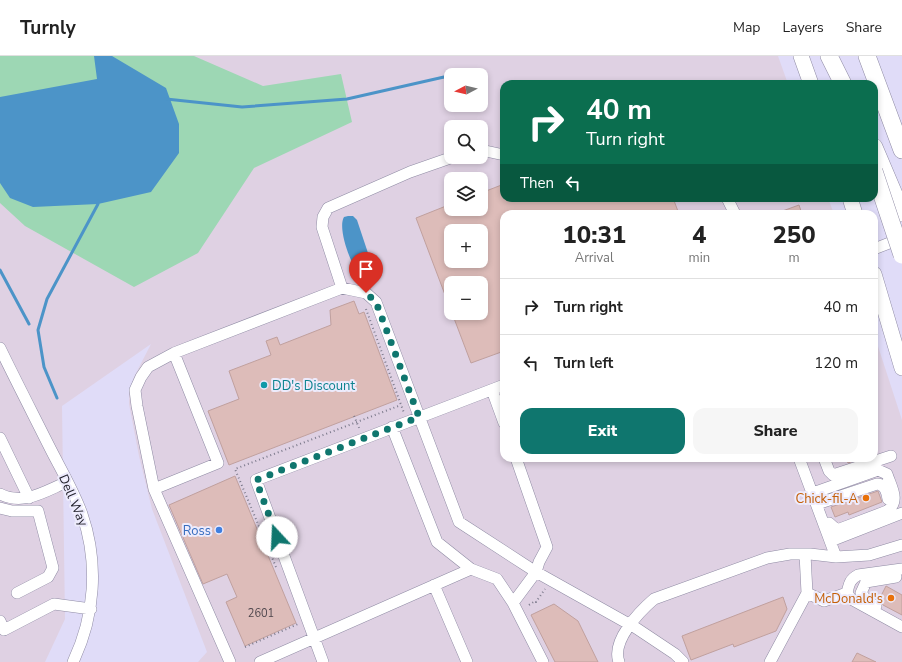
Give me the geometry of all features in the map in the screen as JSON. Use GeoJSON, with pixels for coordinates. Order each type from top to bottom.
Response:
{"type":"FeatureCollection","features":[{"type":"Feature","properties":{"kind":"highway"},"geometry":{"type":"LineString","coordinates":[[829,56],[841,80]]}},
{"type":"Feature","properties":{"kind":"highway"},"geometry":{"type":"LineString","coordinates":[[833,56],[842,80]]}},
{"type":"Feature","properties":{"kind":"highway"},"geometry":{"type":"LineString","coordinates":[[867,56],[876,80]]}},
{"type":"Feature","properties":{"kind":"highway"},"geometry":{"type":"LineString","coordinates":[[878,86],[902,150]]}},
{"type":"Feature","properties":{"kind":"highway"},"geometry":{"type":"LineString","coordinates":[[878,156],[902,213]]}},
{"type":"Feature","properties":{"kind":"highway"},"geometry":{"type":"LineString","coordinates":[[878,183],[902,255]]}},
{"type":"Feature","properties":{"kind":"main road"},"geometry":{"type":"LineString","coordinates":[[800,56],[809,80]]}},
{"type":"Feature","properties":{"kind":"main road"},"geometry":{"type":"LineString","coordinates":[[878,287],[902,368]]}},
{"type":"Feature","properties":{"kind":"street"},"geometry":{"type":"LineString","coordinates":[[488,151],[500,153]]}},
{"type":"Feature","properties":{"kind":"street"},"geometry":{"type":"LineString","coordinates":[[342,288],[322,227],[323,217],[328,208],[410,172],[444,160]]}},
{"type":"Feature","properties":{"kind":"street"},"geometry":{"type":"LineString","coordinates":[[878,247],[902,238]]}},
{"type":"Feature","properties":{"kind":"street"},"geometry":{"type":"LineString","coordinates":[[230,662],[154,489],[135,390],[140,377],[148,367],[174,353],[342,288],[366,293],[376,302],[459,522],[536,572],[630,625],[675,654],[683,662]]}},
{"type":"Feature","properties":{"kind":"street","name":"Dell Way"},"geometry":{"type":"LineString","coordinates":[[0,348],[82,514],[91,549],[93,580],[91,609],[82,644],[73,662]]}},
{"type":"Feature","properties":{"kind":"street"},"geometry":{"type":"LineString","coordinates":[[154,489],[218,463],[174,353]]}},
{"type":"Feature","properties":{"kind":"street"},"geometry":{"type":"LineString","coordinates":[[323,662],[256,480],[500,387]]}},
{"type":"Feature","properties":{"kind":"street"},"geometry":{"type":"LineString","coordinates":[[492,390],[500,412]]}},
{"type":"Feature","properties":{"kind":"street"},"geometry":{"type":"LineString","coordinates":[[392,427],[437,542],[471,569],[497,579],[513,603],[543,662]]}},
{"type":"Feature","properties":{"kind":"street"},"geometry":{"type":"LineString","coordinates":[[0,438],[29,498]]}},
{"type":"Feature","properties":{"kind":"street"},"geometry":{"type":"LineString","coordinates":[[878,460],[891,456]]}},
{"type":"Feature","properties":{"kind":"street"},"geometry":{"type":"LineString","coordinates":[[513,603],[536,572],[539,562],[547,547],[517,462]]}},
{"type":"Feature","properties":{"kind":"street"},"geometry":{"type":"LineString","coordinates":[[801,462],[825,520],[836,557]]}},
{"type":"Feature","properties":{"kind":"street"},"geometry":{"type":"LineString","coordinates":[[826,462],[829,470],[833,474],[872,462]]}},
{"type":"Feature","properties":{"kind":"street"},"geometry":{"type":"LineString","coordinates":[[813,493],[878,470],[887,474],[895,496],[895,503],[887,511],[837,530],[825,520]]}},
{"type":"Feature","properties":{"kind":"street"},"geometry":{"type":"LineString","coordinates":[[0,494],[16,500],[29,498],[67,482]]}},
{"type":"Feature","properties":{"kind":"street"},"geometry":{"type":"LineString","coordinates":[[817,504],[876,484],[880,484],[884,487],[888,500],[886,505],[837,523],[825,520]]}},
{"type":"Feature","properties":{"kind":"street"},"geometry":{"type":"LineString","coordinates":[[0,508],[12,511],[38,511],[53,568],[48,577],[17,593]]}},
{"type":"Feature","properties":{"kind":"street"},"geometry":{"type":"LineString","coordinates":[[831,541],[902,513]]}},
{"type":"Feature","properties":{"kind":"street"},"geometry":{"type":"LineString","coordinates":[[619,662],[616,654],[620,640],[640,611],[654,599],[767,558],[790,554],[836,557],[869,555],[902,545]]}},
{"type":"Feature","properties":{"kind":"street"},"geometry":{"type":"LineString","coordinates":[[770,662],[807,593],[805,554]]}},
{"type":"Feature","properties":{"kind":"street"},"geometry":{"type":"LineString","coordinates":[[260,662],[313,637],[341,627],[471,569]]}},
{"type":"Feature","properties":{"kind":"street"},"geometry":{"type":"LineString","coordinates":[[902,569],[858,575],[852,578],[849,583],[847,593],[851,598],[902,627]]}},
{"type":"Feature","properties":{"kind":"street"},"geometry":{"type":"LineString","coordinates":[[902,575],[866,582],[862,592],[868,602],[902,621]]}},
{"type":"Feature","properties":{"kind":"street"},"geometry":{"type":"LineString","coordinates":[[434,585],[467,662]]}},
{"type":"Feature","properties":{"kind":"street"},"geometry":{"type":"LineString","coordinates":[[807,593],[824,601],[847,593]]}},
{"type":"Feature","properties":{"kind":"street"},"geometry":{"type":"LineString","coordinates":[[1,628],[54,604],[91,609]]}},
{"type":"Feature","properties":{"kind":"path"},"geometry":{"type":"LineString","coordinates":[[366,309],[405,414]]}},
{"type":"Feature","properties":{"kind":"path"},"geometry":{"type":"LineString","coordinates":[[278,572],[235,469],[401,405]]}},
{"type":"Feature","properties":{"kind":"path"},"geometry":{"type":"LineString","coordinates":[[354,416],[360,432]]}},
{"type":"Feature","properties":{"kind":"path"},"geometry":{"type":"LineString","coordinates":[[529,605],[535,601],[536,602],[545,589]]}},
{"type":"Feature","properties":{"kind":"path"},"geometry":{"type":"LineString","coordinates":[[245,647],[299,624],[296,616]]}},
{"type":"Feature","properties":{"kind":"shaded area"},"geometry":{"type":"Polygon","coordinates":[[[0,56],[778,56],[787,80],[500,80],[500,202],[830,202],[832,210],[500,210],[500,462],[878,462],[878,346],[902,420],[902,662],[198,662],[207,652],[152,509],[139,456],[129,404],[129,392],[134,377],[151,344],[62,406],[65,619],[45,662],[0,662],[0,56]]]}},
{"type":"Feature","properties":{"kind":"green space"},"geometry":{"type":"Polygon","coordinates":[[[0,56],[194,56],[263,86],[341,74],[352,122],[254,168],[198,253],[134,287],[25,226],[0,203],[0,56]]]}},
{"type":"Feature","properties":{"kind":"water"},"geometry":{"type":"Polygon","coordinates":[[[94,56],[112,56],[166,88],[179,124],[179,153],[151,192],[98,204],[33,207],[10,198],[0,183],[0,97],[97,79],[94,56]]]}},
{"type":"Feature","properties":{"kind":"water"},"geometry":{"type":"Polygon","coordinates":[[[353,216],[357,220],[370,259],[371,273],[365,276],[353,264],[344,241],[342,222],[344,217],[353,216]]]}},
{"type":"Feature","properties":{"kind":"building"},"geometry":{"type":"Polygon","coordinates":[[[500,186],[500,202],[674,202],[678,210],[500,210],[500,352],[471,363],[455,320],[488,320],[488,276],[444,276],[444,292],[416,218],[444,207],[444,216],[488,216],[488,190],[500,186]]]}},
{"type":"Feature","properties":{"kind":"building"},"geometry":{"type":"Polygon","coordinates":[[[799,205],[801,210],[785,210],[799,205]]]}},
{"type":"Feature","properties":{"kind":"building"},"geometry":{"type":"Polygon","coordinates":[[[354,301],[359,314],[364,312],[397,400],[229,465],[208,411],[239,399],[229,371],[271,355],[266,341],[277,337],[280,345],[331,325],[330,310],[354,301]]]}},
{"type":"Feature","properties":{"kind":"building","name":"Ross"},"geometry":{"type":"Polygon","coordinates":[[[235,476],[296,623],[245,646],[226,602],[237,597],[227,574],[203,584],[169,505],[235,476]]]}},
{"type":"Feature","properties":{"kind":"building","name":"Chick-fil-A"},"geometry":{"type":"Polygon","coordinates":[[[878,491],[882,502],[849,515],[848,512],[835,517],[831,507],[878,491]]]}},
{"type":"Feature","properties":{"kind":"building","name":"McDonald's"},"geometry":{"type":"Polygon","coordinates":[[[886,586],[902,595],[902,615],[883,605],[879,600],[886,586]]]}},
{"type":"Feature","properties":{"kind":"building"},"geometry":{"type":"Polygon","coordinates":[[[783,597],[787,609],[776,631],[734,647],[733,644],[691,660],[682,636],[783,597]]]}},
{"type":"Feature","properties":{"kind":"building"},"geometry":{"type":"Polygon","coordinates":[[[554,604],[578,621],[598,662],[555,662],[531,615],[554,604]]]}},
{"type":"Feature","properties":{"kind":"building"},"geometry":{"type":"Polygon","coordinates":[[[857,653],[876,662],[852,662],[857,653]]]}},
{"type":"Feature","properties":{"kind":"waterway"},"geometry":{"type":"LineString","coordinates":[[166,99],[242,107],[347,99],[444,77]]}},
{"type":"Feature","properties":{"kind":"waterway"},"geometry":{"type":"LineString","coordinates":[[57,398],[44,367],[38,330],[47,299],[98,204],[98,201]]}},
{"type":"Feature","properties":{"kind":"waterway"},"geometry":{"type":"LineString","coordinates":[[0,270],[29,324]]}},
{"type":"Feature","properties":{"kind":"place","name":"DD's Discount"},"geometry":{"type":"Point","coordinates":[264,385]}},
{"type":"Feature","properties":{"kind":"place","name":"Chick-fil-A"},"geometry":{"type":"Point","coordinates":[866,498]}},
{"type":"Feature","properties":{"kind":"place","name":"Ross"},"geometry":{"type":"Point","coordinates":[219,530]}},
{"type":"Feature","properties":{"kind":"place","name":"McDonald's"},"geometry":{"type":"Point","coordinates":[891,598]}},
{"type":"Feature","properties":{"kind":"route"},"geometry":{"type":"LineString","coordinates":[[277,537],[256,480],[419,417],[376,302],[366,293]]}}]}
